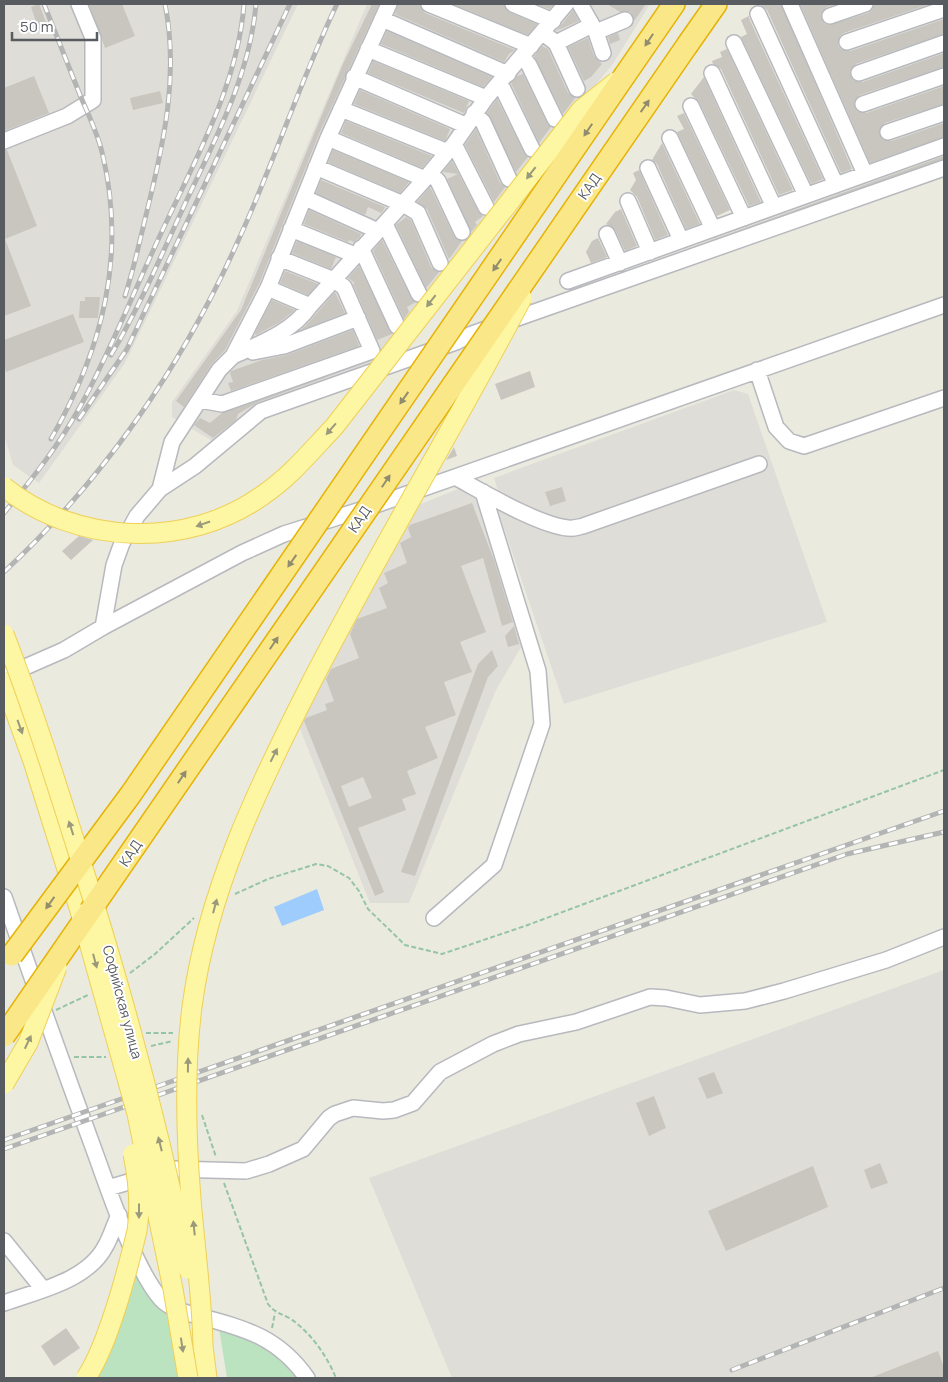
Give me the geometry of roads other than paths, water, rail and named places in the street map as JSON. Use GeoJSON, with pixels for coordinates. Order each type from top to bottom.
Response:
{"type":"FeatureCollection","features":[{"type":"Feature","properties":{"kind":"highway"},"geometry":{"type":"LineString","coordinates":[[4,967],[131,794],[674,4]]}},
{"type":"Feature","properties":{"kind":"highway","name":"КАД"},"geometry":{"type":"LineString","coordinates":[[4,1036],[716,4]]}},
{"type":"Feature","properties":{"kind":"main road"},"geometry":{"type":"LineString","coordinates":[[4,487],[46,515],[72,524],[103,531],[138,534],[169,532],[195,527],[231,514],[262,497],[289,476],[334,426],[581,110],[625,75]]}},
{"type":"Feature","properties":{"kind":"main road"},"geometry":{"type":"LineString","coordinates":[[203,1346],[202,1307],[191,1197],[188,1044],[200,962],[224,873],[266,771],[351,606],[490,360],[557,232]]}},
{"type":"Feature","properties":{"kind":"main road","name":"Софийская улица"},"geometry":{"type":"LineString","coordinates":[[4,634],[51,765],[107,943],[173,1196],[208,1378]]}},
{"type":"Feature","properties":{"kind":"main road","name":"Софийская улица"},"geometry":{"type":"LineString","coordinates":[[4,681],[33,761],[93,954],[115,1042],[137,1114],[173,1289],[188,1378]]}},
{"type":"Feature","properties":{"kind":"main road"},"geometry":{"type":"LineString","coordinates":[[4,1084],[28,1043],[62,954]]}},
{"type":"Feature","properties":{"kind":"main road"},"geometry":{"type":"LineString","coordinates":[[86,1378],[94,1367],[112,1317],[132,1252],[139,1216],[138,1181],[119,1084],[115,1042]]}},
{"type":"Feature","properties":{"kind":"street"},"geometry":{"type":"LineString","coordinates":[[4,141],[67,116],[93,100],[93,38],[79,4]]}},
{"type":"Feature","properties":{"kind":"street"},"geometry":{"type":"LineString","coordinates":[[234,356],[268,288],[328,138],[354,77],[389,4]]}},
{"type":"Feature","properties":{"kind":"street"},"geometry":{"type":"LineString","coordinates":[[429,4],[526,51]]}},
{"type":"Feature","properties":{"kind":"street"},"geometry":{"type":"LineString","coordinates":[[513,4],[553,20]]}},
{"type":"Feature","properties":{"kind":"street"},"geometry":{"type":"LineString","coordinates":[[160,489],[172,442],[219,370],[234,356],[287,330],[302,318],[310,306],[358,251],[403,204],[451,148],[486,98],[566,4]]}},
{"type":"Feature","properties":{"kind":"street"},"geometry":{"type":"LineString","coordinates":[[580,4],[594,29],[603,53]]}},
{"type":"Feature","properties":{"kind":"street"},"geometry":{"type":"LineString","coordinates":[[790,4],[865,174]]}},
{"type":"Feature","properties":{"kind":"street"},"geometry":{"type":"LineString","coordinates":[[830,16],[865,4]]}},
{"type":"Feature","properties":{"kind":"street"},"geometry":{"type":"LineString","coordinates":[[847,42],[944,9]]}},
{"type":"Feature","properties":{"kind":"street"},"geometry":{"type":"LineString","coordinates":[[758,14],[836,185]]}},
{"type":"Feature","properties":{"kind":"street"},"geometry":{"type":"LineString","coordinates":[[382,19],[504,78],[532,149]]}},
{"type":"Feature","properties":{"kind":"street"},"geometry":{"type":"LineString","coordinates":[[556,43],[625,20]]}},
{"type":"Feature","properties":{"kind":"street"},"geometry":{"type":"LineString","coordinates":[[543,32],[556,43],[577,89]]}},
{"type":"Feature","properties":{"kind":"street"},"geometry":{"type":"LineString","coordinates":[[734,43],[806,195]]}},
{"type":"Feature","properties":{"kind":"street"},"geometry":{"type":"LineString","coordinates":[[859,74],[944,43]]}},
{"type":"Feature","properties":{"kind":"street"},"geometry":{"type":"LineString","coordinates":[[368,48],[486,98]]}},
{"type":"Feature","properties":{"kind":"street"},"geometry":{"type":"LineString","coordinates":[[526,51],[529,65],[555,119]]}},
{"type":"Feature","properties":{"kind":"street"},"geometry":{"type":"LineString","coordinates":[[712,73],[774,207]]}},
{"type":"Feature","properties":{"kind":"street"},"geometry":{"type":"LineString","coordinates":[[863,104],[944,76]]}},
{"type":"Feature","properties":{"kind":"street"},"geometry":{"type":"LineString","coordinates":[[354,77],[483,122],[509,179]]}},
{"type":"Feature","properties":{"kind":"street"},"geometry":{"type":"LineString","coordinates":[[691,106],[744,218]]}},
{"type":"Feature","properties":{"kind":"street"},"geometry":{"type":"LineString","coordinates":[[341,109],[451,148],[486,207]]}},
{"type":"Feature","properties":{"kind":"street"},"geometry":{"type":"LineString","coordinates":[[888,132],[944,113]]}},
{"type":"Feature","properties":{"kind":"street"},"geometry":{"type":"LineString","coordinates":[[328,138],[438,181],[462,232]]}},
{"type":"Feature","properties":{"kind":"street"},"geometry":{"type":"LineString","coordinates":[[670,138],[713,229]]}},
{"type":"Feature","properties":{"kind":"street"},"geometry":{"type":"LineString","coordinates":[[568,281],[944,146]]}},
{"type":"Feature","properties":{"kind":"street"},"geometry":{"type":"LineString","coordinates":[[316,167],[403,204],[418,213],[440,263]]}},
{"type":"Feature","properties":{"kind":"street"},"geometry":{"type":"LineString","coordinates":[[648,168],[682,240]]}},
{"type":"Feature","properties":{"kind":"street"},"geometry":{"type":"LineString","coordinates":[[882,168],[888,187]]}},
{"type":"Feature","properties":{"kind":"street"},"geometry":{"type":"LineString","coordinates":[[103,627],[114,565],[122,543],[137,516],[160,489],[194,466],[262,411],[456,342],[472,334],[944,168]]}},
{"type":"Feature","properties":{"kind":"street"},"geometry":{"type":"LineString","coordinates":[[304,198],[382,227],[420,294]]}},
{"type":"Feature","properties":{"kind":"street"},"geometry":{"type":"LineString","coordinates":[[628,201],[650,252]]}},
{"type":"Feature","properties":{"kind":"street"},"geometry":{"type":"LineString","coordinates":[[291,229],[358,251],[397,326]]}},
{"type":"Feature","properties":{"kind":"street"},"geometry":{"type":"LineString","coordinates":[[606,234],[620,263]]}},
{"type":"Feature","properties":{"kind":"street"},"geometry":{"type":"LineString","coordinates":[[200,400],[222,404],[372,351],[344,287],[334,280],[279,258]]}},
{"type":"Feature","properties":{"kind":"street"},"geometry":{"type":"LineString","coordinates":[[268,288],[310,306]]}},
{"type":"Feature","properties":{"kind":"street"},"geometry":{"type":"LineString","coordinates":[[4,677],[64,650],[103,627],[242,553],[284,534],[455,477],[944,305]]}},
{"type":"Feature","properties":{"kind":"street"},"geometry":{"type":"LineString","coordinates":[[234,356],[275,348],[358,318]]}},
{"type":"Feature","properties":{"kind":"street"},"geometry":{"type":"LineString","coordinates":[[756,370],[776,428],[789,441],[804,446],[944,398]]}},
{"type":"Feature","properties":{"kind":"street"},"geometry":{"type":"LineString","coordinates":[[455,477],[482,492],[555,525],[570,528],[583,526],[759,464]]}},
{"type":"Feature","properties":{"kind":"street"},"geometry":{"type":"LineString","coordinates":[[434,918],[494,865],[542,724],[538,671],[482,492]]}},
{"type":"Feature","properties":{"kind":"street"},"geometry":{"type":"LineString","coordinates":[[4,897],[44,1015],[108,1188],[139,1263],[162,1300],[171,1307],[235,1326],[264,1338],[289,1356],[307,1378]]}},
{"type":"Feature","properties":{"kind":"street"},"geometry":{"type":"LineString","coordinates":[[108,1188],[173,1169],[246,1172],[303,1149],[329,1118],[344,1110],[363,1108],[383,1111],[413,1104],[440,1072],[518,1034],[576,1022],[650,997],[666,998],[700,1005],[745,1000],[784,991],[886,960],[944,937]]}},
{"type":"Feature","properties":{"kind":"street"},"geometry":{"type":"LineString","coordinates":[[4,1303],[74,1276],[91,1265],[105,1249],[119,1214]]}},
{"type":"Feature","properties":{"kind":"street"},"geometry":{"type":"LineString","coordinates":[[4,1241],[43,1289]]}},
{"type":"Feature","properties":{"kind":"water"},"geometry":{"type":"Polygon","coordinates":[[[317,889],[324,910],[282,926],[274,907],[317,889]]]}},
{"type":"Feature","properties":{"kind":"railway"},"geometry":{"type":"LineString","coordinates":[[44,4],[100,145],[109,190],[112,228],[111,264],[97,335],[69,405],[51,439]]}},
{"type":"Feature","properties":{"kind":"railway"},"geometry":{"type":"LineString","coordinates":[[125,296],[159,160],[168,108],[170,57],[169,30],[165,4]]}},
{"type":"Feature","properties":{"kind":"railway"},"geometry":{"type":"LineString","coordinates":[[4,513],[64,434],[103,361],[214,119],[234,62],[244,4]]}},
{"type":"Feature","properties":{"kind":"railway"},"geometry":{"type":"LineString","coordinates":[[111,355],[149,282],[229,108],[246,57],[256,4]]}},
{"type":"Feature","properties":{"kind":"railway"},"geometry":{"type":"LineString","coordinates":[[79,419],[127,349],[290,4]]}},
{"type":"Feature","properties":{"kind":"railway"},"geometry":{"type":"LineString","coordinates":[[4,572],[75,499],[107,460],[166,376],[192,332],[216,287],[251,212],[337,4]]}},
{"type":"Feature","properties":{"kind":"railway"},"geometry":{"type":"LineString","coordinates":[[4,1140],[944,811]]}},
{"type":"Feature","properties":{"kind":"railway"},"geometry":{"type":"LineString","coordinates":[[4,1149],[847,854],[944,832]]}},
{"type":"Feature","properties":{"kind":"railway"},"geometry":{"type":"LineString","coordinates":[[732,1370],[944,1288]]}}]}
